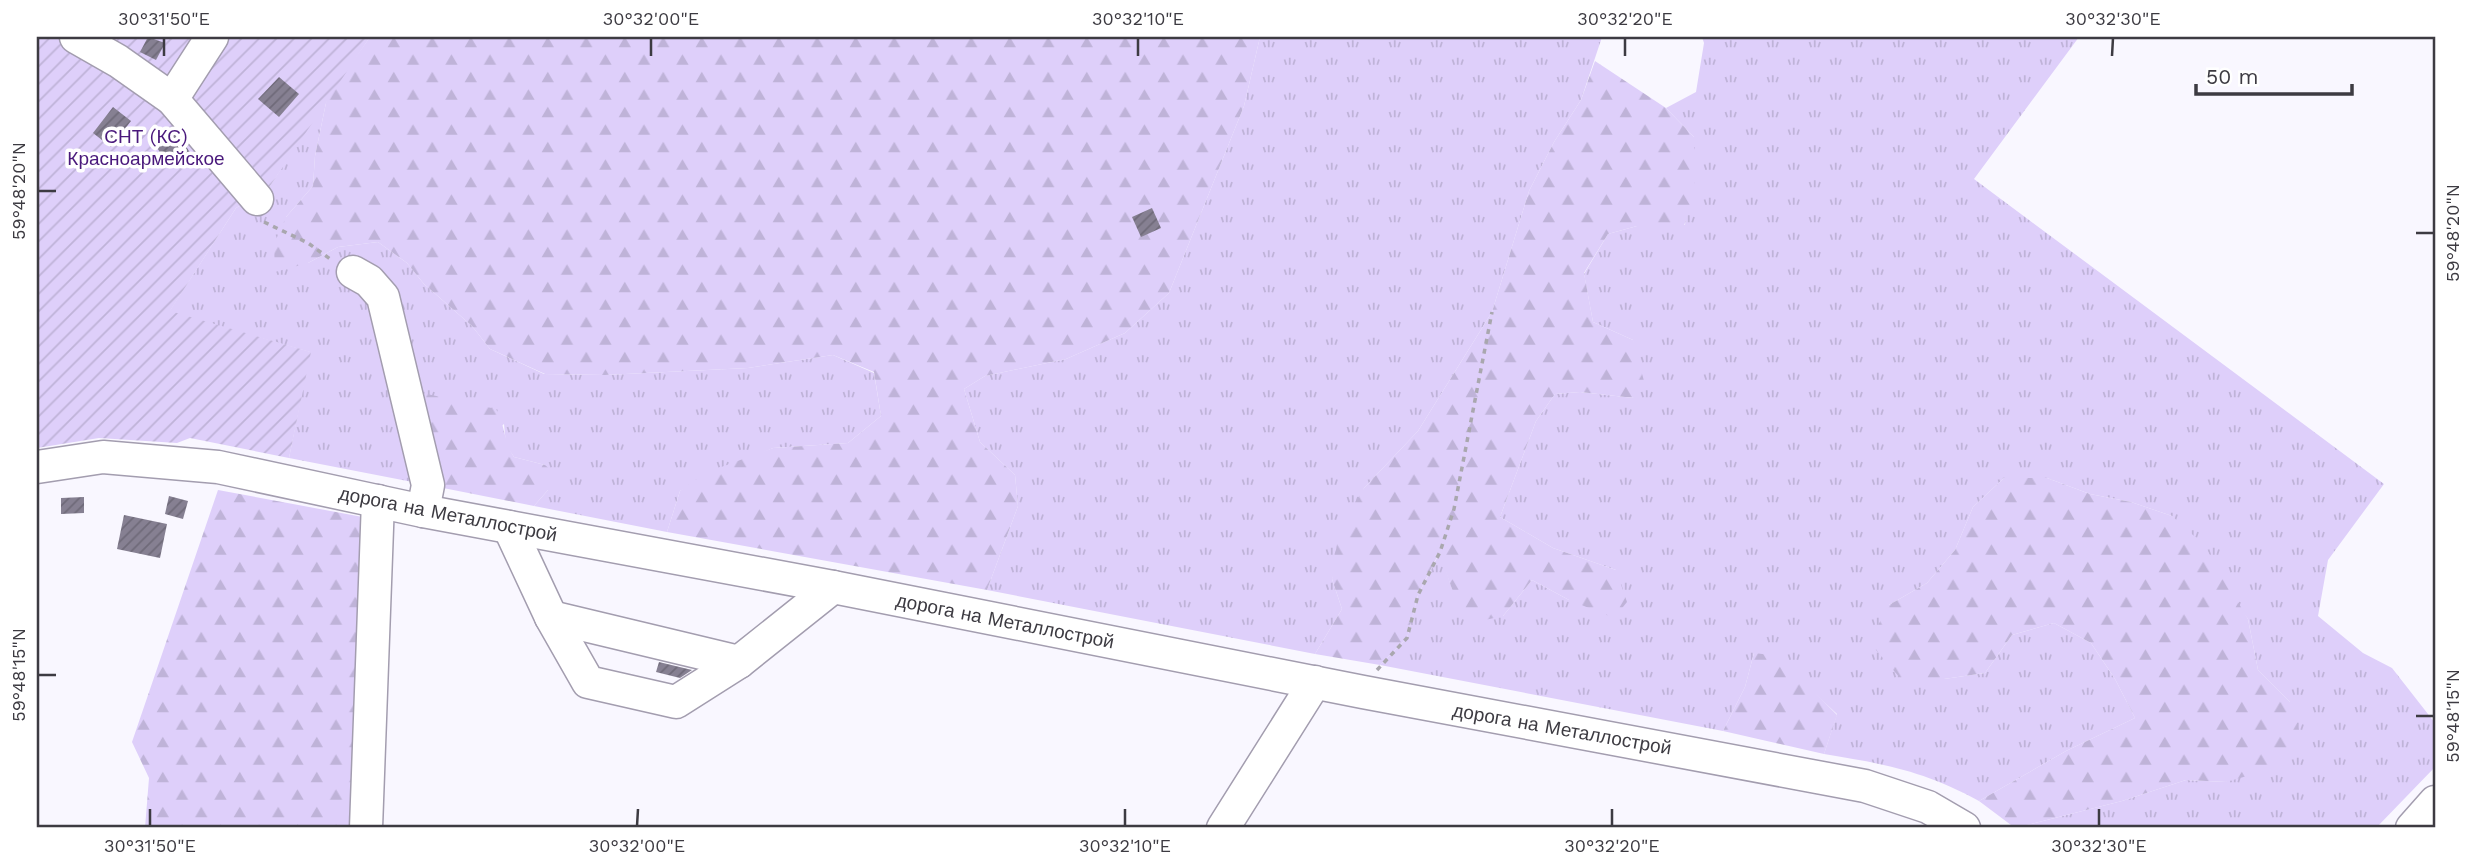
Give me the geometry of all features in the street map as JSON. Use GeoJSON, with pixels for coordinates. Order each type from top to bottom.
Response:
{"type":"FeatureCollection","features":[{"type":"Feature","properties":{"kind":"street"},"geometry":{"type":"LineString","coordinates":[[76,37],[118,61],[172,99],[257,198]]}},
{"type":"Feature","properties":{"kind":"street"},"geometry":{"type":"LineString","coordinates":[[172,99],[212,37]]}},
{"type":"Feature","properties":{"kind":"street"},"geometry":{"type":"LineString","coordinates":[[353,272],[369,281],[383,297],[428,485],[423,511]]}},
{"type":"Feature","properties":{"kind":"street","name":"дорога на Металлострой"},"geometry":{"type":"LineString","coordinates":[[37,467],[103,457],[218,467],[423,511],[833,587],[1865,786],[1928,807],[1964,828]]}},
{"type":"Feature","properties":{"kind":"street"},"geometry":{"type":"LineString","coordinates":[[366,828],[378,501]]}},
{"type":"Feature","properties":{"kind":"street"},"geometry":{"type":"LineString","coordinates":[[509,527],[551,617],[588,682],[676,702],[738,662],[833,587]]}},
{"type":"Feature","properties":{"kind":"street"},"geometry":{"type":"LineString","coordinates":[[551,617],[738,662]]}},
{"type":"Feature","properties":{"kind":"street"},"geometry":{"type":"LineString","coordinates":[[1223,828],[1315,682]]}},
{"type":"Feature","properties":{"kind":"street"},"geometry":{"type":"LineString","coordinates":[[2412,828],[2435,802]]}},
{"type":"Feature","properties":{"kind":"path"},"geometry":{"type":"LineString","coordinates":[[257,198],[259,219],[274,229],[308,243],[328,259],[353,272]]}},
{"type":"Feature","properties":{"kind":"path"},"geometry":{"type":"LineString","coordinates":[[1380,665],[1407,638],[1418,595],[1440,552],[1454,509],[1492,312]]}},
{"type":"Feature","properties":{"kind":"green space","name":"СНТ (КС) Красноармейское"},"geometry":{"type":"Polygon","coordinates":[[[37,37],[370,37],[268,189],[236,208],[170,311],[311,352],[289,458],[190,438],[177,443],[99,438],[37,448],[37,37]]]}},
{"type":"Feature","properties":{"kind":"green space"},"geometry":{"type":"Polygon","coordinates":[[[370,37],[1260,37],[1244,106],[1169,293],[1125,333],[1066,359],[985,376],[964,389],[980,442],[1015,475],[1018,506],[987,590],[667,532],[680,491],[705,473],[773,448],[848,443],[881,416],[874,372],[833,355],[748,368],[605,375],[545,374],[490,349],[472,326],[424,284],[407,263],[378,242],[338,247],[308,263],[275,272],[274,244],[286,217],[313,186],[315,156],[327,98],[370,37]]]}},
{"type":"Feature","properties":{"kind":"green space"},"geometry":{"type":"Polygon","coordinates":[[[1260,37],[1602,37],[1581,100],[1554,142],[1529,191],[1492,312],[1418,431],[1364,488],[1332,579],[1342,609],[1315,654],[987,590],[1018,506],[1015,475],[980,442],[964,389],[985,376],[1066,359],[1125,333],[1169,293],[1244,106],[1260,37]]]}},
{"type":"Feature","properties":{"kind":"green space"},"geometry":{"type":"Polygon","coordinates":[[[1702,37],[2079,37],[1974,179],[2384,484],[2328,560],[2318,616],[2363,653],[2392,668],[2435,723],[2435,767],[2376,828],[2015,828],[2122,801],[2186,780],[2226,782],[2290,702],[2258,670],[2248,619],[2172,516],[2131,502],[2090,494],[2047,478],[2004,478],[1973,507],[1955,550],[1927,583],[1889,605],[1901,679],[1944,679],[1985,673],[2012,635],[2054,623],[2091,643],[2115,679],[2135,718],[2066,751],[1979,801],[1940,782],[1904,770],[1824,754],[1837,714],[1811,690],[1754,653],[1745,687],[1723,731],[1380,665],[1407,638],[1418,595],[1440,552],[1452,589],[1503,616],[1532,580],[1569,600],[1616,570],[1553,548],[1500,517],[1536,421],[1555,394],[1580,392],[1634,398],[1633,340],[1593,322],[1584,274],[1608,234],[1637,226],[1685,225],[1694,137],[1666,108],[1696,92],[1704,43],[1702,37]]]}},
{"type":"Feature","properties":{"kind":"green space"},"geometry":{"type":"Polygon","coordinates":[[[1595,61],[1666,108],[1694,137],[1695,192],[1684,226],[1637,226],[1608,234],[1584,273],[1593,322],[1633,340],[1644,381],[1634,398],[1580,392],[1555,394],[1536,421],[1500,517],[1553,548],[1616,570],[1627,602],[1614,618],[1569,600],[1532,580],[1503,616],[1471,623],[1452,589],[1439,553],[1418,595],[1407,638],[1380,665],[1315,654],[1342,609],[1332,579],[1339,529],[1364,488],[1418,431],[1492,312],[1529,191],[1554,142],[1581,100],[1595,61]]]}},
{"type":"Feature","properties":{"kind":"green space"},"geometry":{"type":"Polygon","coordinates":[[[327,98],[315,156],[313,186],[286,217],[308,263],[338,247],[378,242],[407,263],[424,284],[472,326],[490,349],[544,374],[605,375],[748,368],[833,355],[874,373],[881,416],[848,443],[773,448],[680,491],[667,532],[534,506],[548,490],[545,465],[514,457],[506,445],[504,424],[428,485],[289,458],[310,352],[169,312],[236,208],[268,189],[327,98]]]}},
{"type":"Feature","properties":{"kind":"green space"},"geometry":{"type":"Polygon","coordinates":[[[404,389],[496,409],[514,457],[545,465],[555,474],[548,490],[534,506],[428,485],[404,389]]]}},
{"type":"Feature","properties":{"kind":"green space"},"geometry":{"type":"Polygon","coordinates":[[[2004,478],[2047,478],[2090,494],[2131,502],[2172,516],[2204,545],[2248,619],[2258,670],[2290,702],[2304,746],[2268,770],[2226,782],[2186,780],[2122,801],[2015,828],[1979,801],[2066,751],[2135,718],[2115,679],[2091,643],[2054,623],[2012,635],[1985,673],[1944,679],[1901,679],[1869,642],[1889,605],[1927,583],[1955,550],[1973,507],[2004,478]]]}},
{"type":"Feature","properties":{"kind":"green space"},"geometry":{"type":"Polygon","coordinates":[[[218,490],[368,518],[360,828],[145,828],[149,778],[132,742],[218,490]]]}},
{"type":"Feature","properties":{"kind":"green space"},"geometry":{"type":"Polygon","coordinates":[[[1754,653],[1779,656],[1837,715],[1824,754],[1723,731],[1745,687],[1754,653]]]}},
{"type":"Feature","properties":{"kind":"building"},"geometry":{"type":"Polygon","coordinates":[[[148,37],[165,43],[156,60],[140,52],[148,37]]]}},
{"type":"Feature","properties":{"kind":"building"},"geometry":{"type":"Polygon","coordinates":[[[279,77],[299,94],[279,117],[258,99],[279,77]]]}},
{"type":"Feature","properties":{"kind":"building"},"geometry":{"type":"Polygon","coordinates":[[[113,107],[131,121],[111,147],[93,133],[113,107]]]}},
{"type":"Feature","properties":{"kind":"building"},"geometry":{"type":"Polygon","coordinates":[[[177,133],[191,154],[169,167],[156,146],[177,133]]]}},
{"type":"Feature","properties":{"kind":"building"},"geometry":{"type":"Polygon","coordinates":[[[1152,208],[1161,228],[1141,237],[1132,217],[1152,208]]]}},
{"type":"Feature","properties":{"kind":"building"},"geometry":{"type":"Polygon","coordinates":[[[169,496],[188,501],[183,519],[165,514],[169,496]]]}},
{"type":"Feature","properties":{"kind":"building"},"geometry":{"type":"Polygon","coordinates":[[[84,497],[84,513],[61,514],[61,498],[84,497]]]}},
{"type":"Feature","properties":{"kind":"building"},"geometry":{"type":"Polygon","coordinates":[[[124,515],[167,524],[160,558],[117,549],[124,515]]]}},
{"type":"Feature","properties":{"kind":"building"},"geometry":{"type":"Polygon","coordinates":[[[659,662],[692,670],[680,678],[656,672],[659,662]]]}}]}
